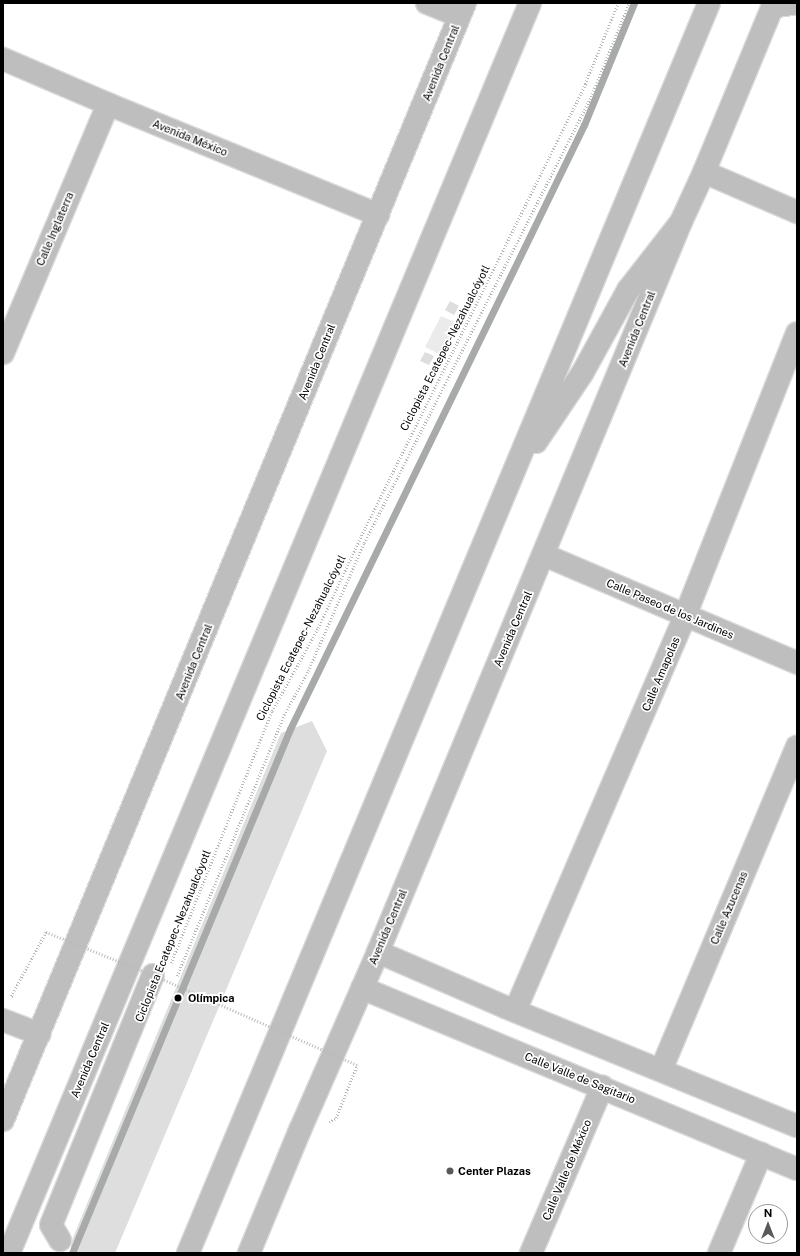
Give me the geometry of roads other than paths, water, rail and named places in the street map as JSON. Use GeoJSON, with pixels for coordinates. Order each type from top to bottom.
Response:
{"type":"FeatureCollection","features":[{"type":"Feature","properties":{"kind":"main road"},"geometry":{"type":"LineString","coordinates":[[427,3],[462,10]]}},
{"type":"Feature","properties":{"kind":"main road","name":"Avenida Central"},"geometry":{"type":"LineString","coordinates":[[9,1253],[530,3]]}},
{"type":"Feature","properties":{"kind":"main road"},"geometry":{"type":"LineString","coordinates":[[188,1253],[316,950],[708,3]]}},
{"type":"Feature","properties":{"kind":"main road"},"geometry":{"type":"LineString","coordinates":[[773,5],[797,3]]}},
{"type":"Feature","properties":{"kind":"main road","name":"Avenida Central"},"geometry":{"type":"LineString","coordinates":[[249,1253],[378,952],[681,222],[704,172],[773,5]]}},
{"type":"Feature","properties":{"kind":"main road","name":"Avenida Central"},"geometry":{"type":"LineString","coordinates":[[3,1120],[462,10]]}},
{"type":"Feature","properties":{"kind":"main road","name":"Avenida México"},"geometry":{"type":"LineString","coordinates":[[3,59],[108,104],[378,215]]}},
{"type":"Feature","properties":{"kind":"main road","name":"Calle Inglaterra"},"geometry":{"type":"LineString","coordinates":[[3,353],[108,104]]}},
{"type":"Feature","properties":{"kind":"main road"},"geometry":{"type":"LineString","coordinates":[[704,172],[797,212]]}},
{"type":"Feature","properties":{"kind":"main road"},"geometry":{"type":"LineString","coordinates":[[508,485],[583,372],[628,290],[681,222]]}},
{"type":"Feature","properties":{"kind":"main road","name":"Calle Amapolas"},"geometry":{"type":"LineString","coordinates":[[515,1011],[685,616],[797,333]]}},
{"type":"Feature","properties":{"kind":"main road","name":"Calle Paseo de los Jardines"},"geometry":{"type":"LineString","coordinates":[[544,555],[797,663]]}},
{"type":"Feature","properties":{"kind":"main road","name":"Calle Azucenas"},"geometry":{"type":"LineString","coordinates":[[661,1070],[797,746]]}},
{"type":"Feature","properties":{"kind":"main road"},"geometry":{"type":"LineString","coordinates":[[378,952],[515,1011],[661,1070],[795,1120]]}},
{"type":"Feature","properties":{"kind":"main road"},"geometry":{"type":"LineString","coordinates":[[56,1232],[163,975]]}},
{"type":"Feature","properties":{"kind":"main road","name":"Calle Valle de Sagitario"},"geometry":{"type":"LineString","coordinates":[[362,988],[797,1169]]}},
{"type":"Feature","properties":{"kind":"main road"},"geometry":{"type":"LineString","coordinates":[[3,1020],[39,1034]]}},
{"type":"Feature","properties":{"kind":"main road","name":"Calle Valle de México"},"geometry":{"type":"LineString","coordinates":[[531,1253],[602,1087]]}},
{"type":"Feature","properties":{"kind":"main road"},"geometry":{"type":"LineString","coordinates":[[719,1253],[761,1154]]}},
{"type":"Feature","properties":{"kind":"place","name":"Olímpica"},"geometry":{"type":"Point","coordinates":[178,998]}},
{"type":"Feature","properties":{"kind":"place","name":"Center Plazas"},"geometry":{"type":"Point","coordinates":[450,1171]}}]}
